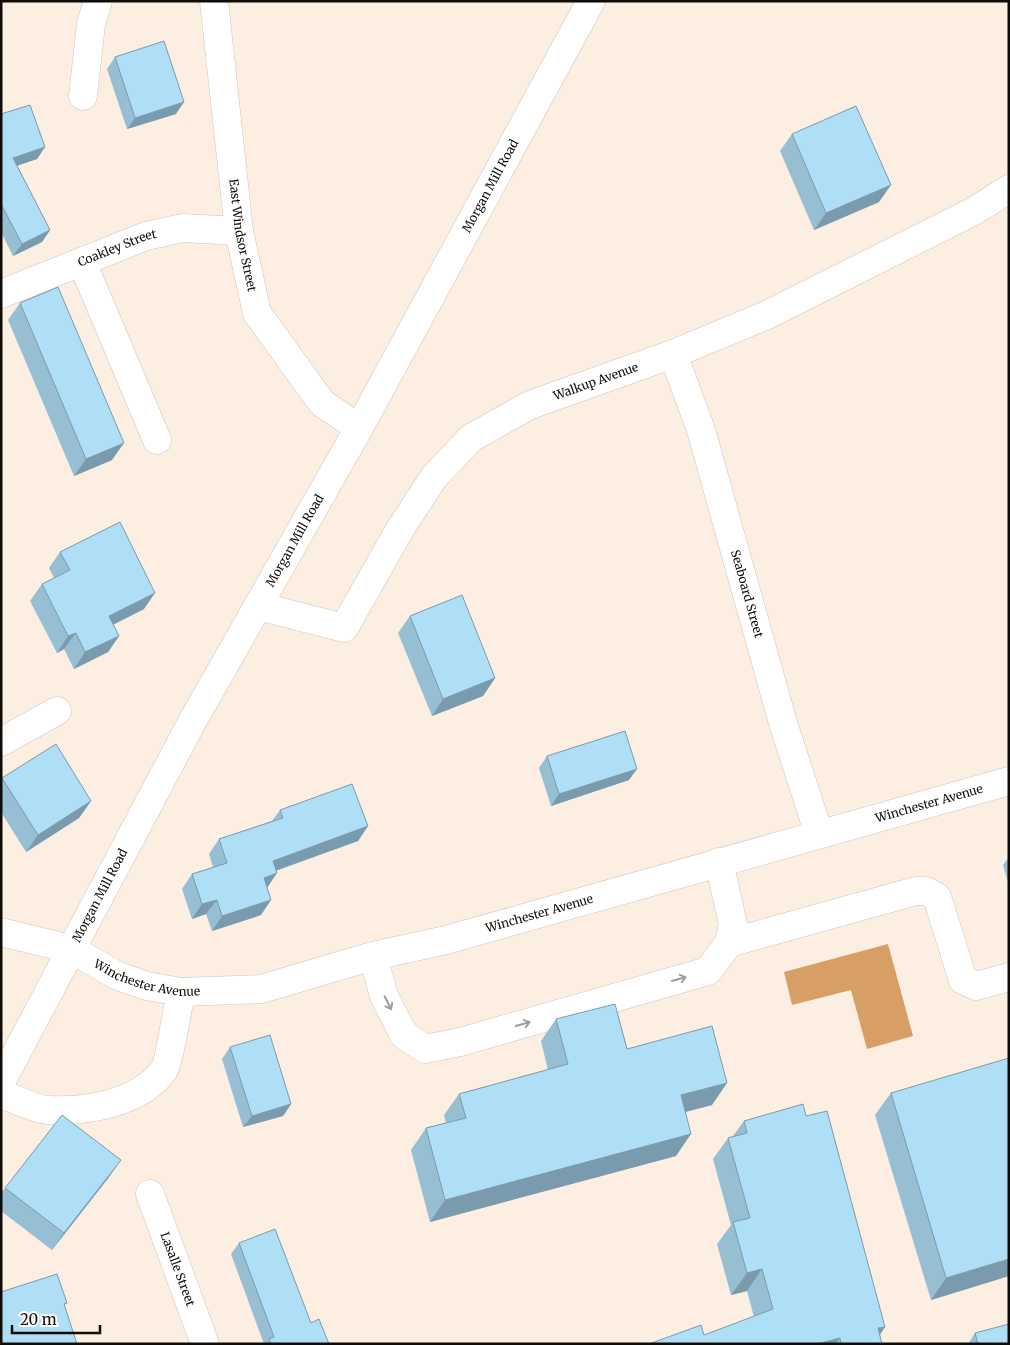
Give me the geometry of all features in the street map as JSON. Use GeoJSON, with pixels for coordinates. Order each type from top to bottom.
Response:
{"type":"FeatureCollection","features":[{"type":"Feature","properties":{"kind":"street"},"geometry":{"type":"LineString","coordinates":[[83,96],[91,24],[98,1]]}},
{"type":"Feature","properties":{"kind":"street","name":"East Windsor Street"},"geometry":{"type":"LineString","coordinates":[[214,1],[239,231],[257,313],[322,403],[359,428]]}},
{"type":"Feature","properties":{"kind":"street","name":"Morgan Mill Road"},"geometry":{"type":"LineString","coordinates":[[1,1082],[192,722],[359,428],[591,1]]}},
{"type":"Feature","properties":{"kind":"street","name":"Walkup Avenue"},"geometry":{"type":"LineString","coordinates":[[258,606],[344,628],[394,539],[434,477],[471,438],[530,405],[673,354],[767,315],[974,211],[1009,189]]}},
{"type":"Feature","properties":{"kind":"street","name":"Coakley Street"},"geometry":{"type":"LineString","coordinates":[[1,294],[146,236],[183,228],[239,231]]}},
{"type":"Feature","properties":{"kind":"street"},"geometry":{"type":"LineString","coordinates":[[82,262],[157,440]]}},
{"type":"Feature","properties":{"kind":"street","name":"Seaboard Street"},"geometry":{"type":"LineString","coordinates":[[673,354],[700,430],[783,723],[819,834]]}},
{"type":"Feature","properties":{"kind":"street"},"geometry":{"type":"LineString","coordinates":[[1,742],[57,711]]}},
{"type":"Feature","properties":{"kind":"street","name":"Winchester Avenue"},"geometry":{"type":"LineString","coordinates":[[71,949],[118,976],[147,986],[181,992],[261,989],[374,956],[446,940],[1009,781]]}},
{"type":"Feature","properties":{"kind":"street"},"geometry":{"type":"LineString","coordinates":[[374,956],[384,996],[404,1035],[425,1049],[460,1042],[708,971],[729,943],[732,924],[719,862]]}},
{"type":"Feature","properties":{"kind":"street"},"geometry":{"type":"LineString","coordinates":[[729,943],[916,891],[926,891],[937,898],[963,980],[976,986],[1009,977]]}},
{"type":"Feature","properties":{"kind":"street"},"geometry":{"type":"LineString","coordinates":[[1,932],[71,949]]}},
{"type":"Feature","properties":{"kind":"street"},"geometry":{"type":"LineString","coordinates":[[1,1094],[46,1110],[54,1110],[77,1109],[112,1102],[142,1091],[165,1069],[181,992]]}},
{"type":"Feature","properties":{"kind":"street","name":"Lasalle Street"},"geometry":{"type":"LineString","coordinates":[[150,1194],[205,1344]]}},
{"type":"Feature","properties":{"kind":"shaded area"},"geometry":{"type":"Polygon","coordinates":[[[888,944],[913,1036],[867,1049],[851,990],[792,1005],[784,972],[888,944]]]}},
{"type":"Feature","properties":{"kind":"building"},"geometry":{"type":"Polygon","coordinates":[[[164,41],[184,102],[135,118],[115,57],[164,41]]]}},
{"type":"Feature","properties":{"kind":"building"},"geometry":{"type":"Polygon","coordinates":[[[30,105],[45,147],[13,158],[50,230],[22,244],[1,204],[1,114],[30,105]]]}},
{"type":"Feature","properties":{"kind":"building"},"geometry":{"type":"Polygon","coordinates":[[[856,106],[891,185],[826,213],[792,134],[856,106]]]}},
{"type":"Feature","properties":{"kind":"building"},"geometry":{"type":"Polygon","coordinates":[[[58,287],[124,443],[86,459],[20,303],[58,287]]]}},
{"type":"Feature","properties":{"kind":"building"},"geometry":{"type":"Polygon","coordinates":[[[120,522],[155,593],[109,616],[119,636],[85,652],[76,633],[68,636],[42,584],[70,570],[60,552],[120,522]]]}},
{"type":"Feature","properties":{"kind":"building"},"geometry":{"type":"Polygon","coordinates":[[[462,595],[495,678],[443,699],[410,616],[462,595]]]}},
{"type":"Feature","properties":{"kind":"building"},"geometry":{"type":"Polygon","coordinates":[[[625,731],[637,769],[559,794],[547,756],[625,731]]]}},
{"type":"Feature","properties":{"kind":"building"},"geometry":{"type":"Polygon","coordinates":[[[56,744],[91,801],[38,835],[2,778],[56,744]]]}},
{"type":"Feature","properties":{"kind":"building"},"geometry":{"type":"Polygon","coordinates":[[[352,784],[368,826],[273,861],[277,873],[264,878],[271,900],[222,916],[217,900],[202,904],[192,874],[227,863],[219,839],[283,818],[280,810],[352,784]]]}},
{"type":"Feature","properties":{"kind":"building"},"geometry":{"type":"Polygon","coordinates":[[[615,1004],[627,1049],[712,1026],[727,1083],[681,1095],[691,1134],[445,1200],[426,1128],[466,1118],[459,1094],[568,1064],[556,1019],[615,1004]]]}},
{"type":"Feature","properties":{"kind":"building"},"geometry":{"type":"Polygon","coordinates":[[[270,1035],[291,1104],[252,1116],[230,1047],[270,1035]]]}},
{"type":"Feature","properties":{"kind":"building"},"geometry":{"type":"Polygon","coordinates":[[[1009,1058],[1009,1259],[946,1278],[891,1093],[1009,1058]]]}},
{"type":"Feature","properties":{"kind":"building"},"geometry":{"type":"Polygon","coordinates":[[[803,1104],[806,1116],[827,1111],[885,1327],[878,1328],[882,1344],[841,1344],[840,1338],[817,1344],[649,1344],[701,1325],[704,1335],[773,1309],[762,1269],[747,1273],[733,1222],[750,1218],[728,1138],[747,1133],[744,1121],[803,1104]]]}},
{"type":"Feature","properties":{"kind":"building"},"geometry":{"type":"Polygon","coordinates":[[[62,1115],[121,1160],[64,1233],[5,1188],[62,1115]]]}},
{"type":"Feature","properties":{"kind":"building"},"geometry":{"type":"Polygon","coordinates":[[[275,1229],[311,1323],[319,1319],[329,1344],[271,1344],[269,1339],[274,1337],[239,1243],[275,1229]]]}},
{"type":"Feature","properties":{"kind":"building"},"geometry":{"type":"Polygon","coordinates":[[[57,1274],[67,1303],[64,1304],[77,1344],[1,1344],[1,1292],[57,1274]]]}},
{"type":"Feature","properties":{"kind":"building"},"geometry":{"type":"Polygon","coordinates":[[[1009,1324],[1009,1344],[978,1344],[975,1333],[1009,1324]]]}}]}
